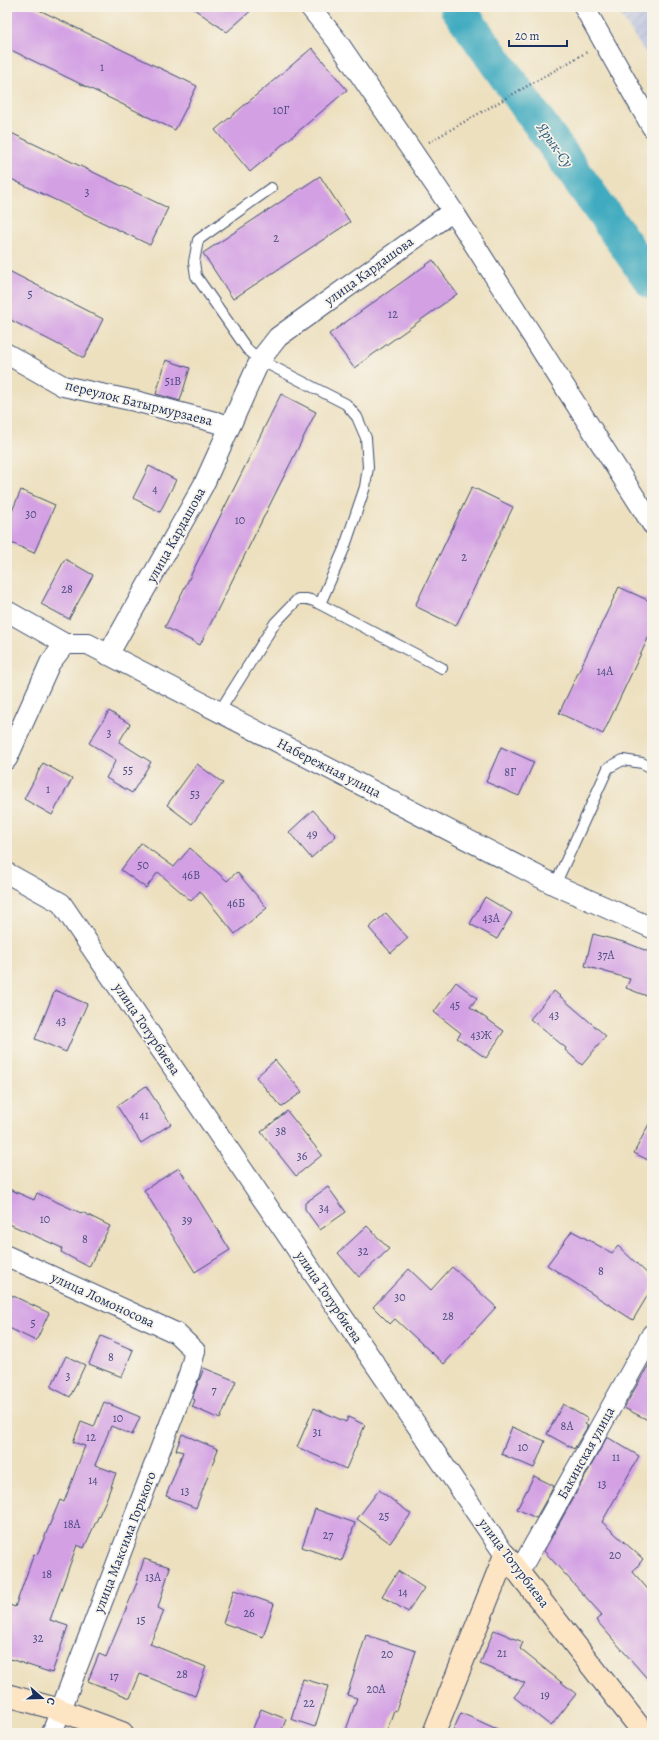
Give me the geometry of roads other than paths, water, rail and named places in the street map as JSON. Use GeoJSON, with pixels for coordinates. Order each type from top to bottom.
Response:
{"type":"FeatureCollection","features":[{"type":"Feature","properties":{"kind":"main road","name":"улица Тотурбиева"},"geometry":{"type":"LineString","coordinates":[[505,1555],[644,1733]]}},
{"type":"Feature","properties":{"kind":"main road"},"geometry":{"type":"LineString","coordinates":[[434,1733],[505,1555]]}},
{"type":"Feature","properties":{"kind":"main road"},"geometry":{"type":"LineString","coordinates":[[7,1695],[60,1710],[122,1733]]}},
{"type":"Feature","properties":{"kind":"street"},"geometry":{"type":"LineString","coordinates":[[310,7],[337,41],[453,211],[652,524]]}},
{"type":"Feature","properties":{"kind":"street"},"geometry":{"type":"LineString","coordinates":[[584,7],[652,127]]}},
{"type":"Feature","properties":{"kind":"street","name":"улица Кардашова"},"geometry":{"type":"LineString","coordinates":[[108,655],[204,484],[260,360],[278,337],[453,211]]}},
{"type":"Feature","properties":{"kind":"street","name":"переулок Батырмурзаева"},"geometry":{"type":"LineString","coordinates":[[7,354],[63,386],[135,401],[230,426]]}},
{"type":"Feature","properties":{"kind":"street","name":"Набережная улица"},"geometry":{"type":"LineString","coordinates":[[7,611],[65,644],[88,644],[555,885],[652,928]]}},
{"type":"Feature","properties":{"kind":"street"},"geometry":{"type":"LineString","coordinates":[[7,759],[50,663],[65,644]]}},
{"type":"Feature","properties":{"kind":"street","name":"улица Тотурбиева"},"geometry":{"type":"LineString","coordinates":[[7,873],[62,903],[505,1555]]}},
{"type":"Feature","properties":{"kind":"street","name":"улица Ломоносова"},"geometry":{"type":"LineString","coordinates":[[7,1256],[176,1333],[195,1351]]}},
{"type":"Feature","properties":{"kind":"street","name":"Бакинская улица"},"geometry":{"type":"LineString","coordinates":[[519,1572],[652,1334]]}},
{"type":"Feature","properties":{"kind":"street","name":"улица Максима Горького"},"geometry":{"type":"LineString","coordinates":[[52,1733],[189,1374],[195,1351]]}},
{"type":"Feature","properties":{"kind":"lane"},"geometry":{"type":"LineString","coordinates":[[271,188],[198,240],[194,262],[196,276],[247,349],[260,360],[346,404],[357,417],[366,438],[368,466],[365,487],[344,549],[320,604]]}},
{"type":"Feature","properties":{"kind":"lane"},"geometry":{"type":"LineString","coordinates":[[220,712],[275,623],[298,599],[308,598],[442,668]]}},
{"type":"Feature","properties":{"kind":"lane"},"geometry":{"type":"LineString","coordinates":[[555,885],[608,768],[622,760],[642,763],[652,768]]}},
{"type":"Feature","properties":{"kind":"waterway","name":"Ярык-Су"},"geometry":{"type":"LineString","coordinates":[[457,7],[652,282]]}}]}
